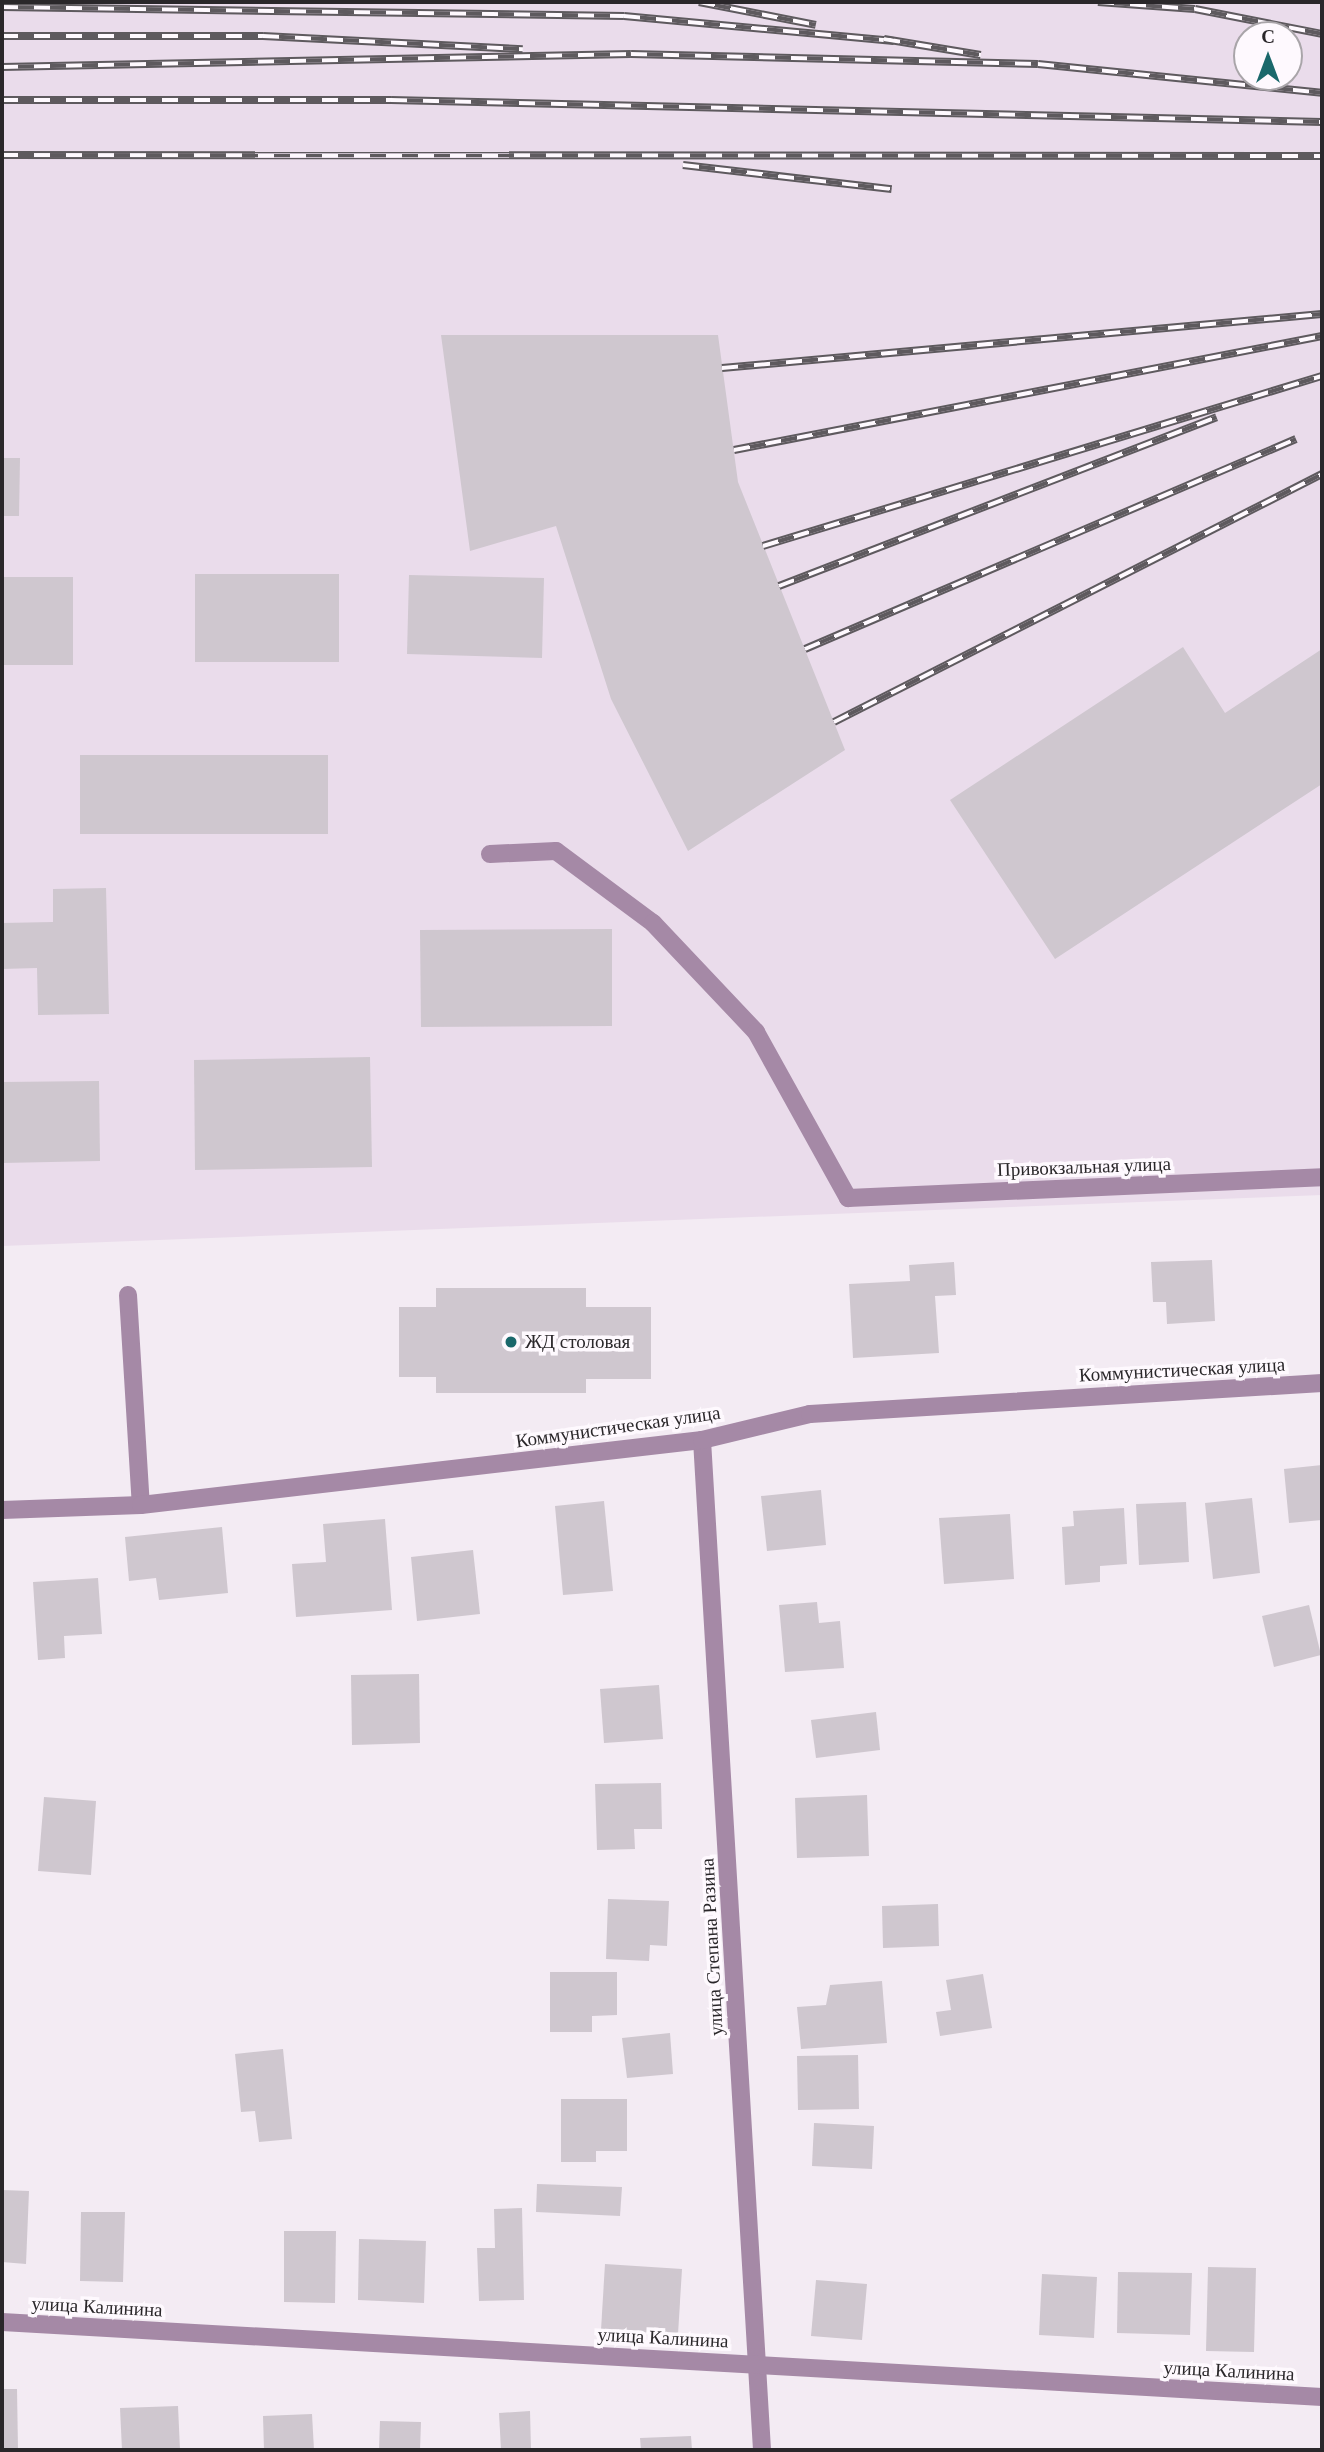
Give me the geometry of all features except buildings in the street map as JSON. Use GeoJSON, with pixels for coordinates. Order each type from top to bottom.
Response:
{"type":"FeatureCollection","features":[{"type":"Feature","properties":{"kind":"street","name":"Привокзальная улица"},"geometry":{"type":"LineString","coordinates":[[490,854],[556,852],[653,923],[756,1032],[848,1198],[1322,1177]]}},
{"type":"Feature","properties":{"kind":"street"},"geometry":{"type":"LineString","coordinates":[[128,1295],[141,1505]]}},
{"type":"Feature","properties":{"kind":"street","name":"Коммунистическая улица"},"geometry":{"type":"LineString","coordinates":[[2,1510],[141,1505],[702,1440],[810,1413],[1322,1382]]}},
{"type":"Feature","properties":{"kind":"street","name":"улица Степана Разина"},"geometry":{"type":"LineString","coordinates":[[702,1440],[762,2450]]}},
{"type":"Feature","properties":{"kind":"street","name":"улица Калинина"},"geometry":{"type":"LineString","coordinates":[[2,2322],[1322,2398]]}},
{"type":"Feature","properties":{"kind":"shaded area"},"geometry":{"type":"Polygon","coordinates":[[[2,2],[1322,2],[1322,1195],[2,1246],[2,2]]]}},
{"type":"Feature","properties":{"kind":"railway"},"geometry":{"type":"LineString","coordinates":[[699,2],[816,25]]}},
{"type":"Feature","properties":{"kind":"railway"},"geometry":{"type":"LineString","coordinates":[[1098,2],[1195,9],[1322,34]]}},
{"type":"Feature","properties":{"kind":"railway"},"geometry":{"type":"LineString","coordinates":[[2,7],[624,16],[894,41]]}},
{"type":"Feature","properties":{"kind":"railway"},"geometry":{"type":"LineString","coordinates":[[2,36],[263,36],[523,49]]}},
{"type":"Feature","properties":{"kind":"railway"},"geometry":{"type":"LineString","coordinates":[[884,39],[981,55]]}},
{"type":"Feature","properties":{"kind":"railway"},"geometry":{"type":"LineString","coordinates":[[2,67],[631,54],[1038,64],[1322,93]]}},
{"type":"Feature","properties":{"kind":"railway"},"geometry":{"type":"LineString","coordinates":[[2,100],[391,100],[1322,122]]}},
{"type":"Feature","properties":{"kind":"railway"},"geometry":{"type":"LineString","coordinates":[[2,155],[1322,156]]}},
{"type":"Feature","properties":{"kind":"railway"},"geometry":{"type":"LineString","coordinates":[[683,165],[892,189]]}},
{"type":"Feature","properties":{"kind":"railway"},"geometry":{"type":"LineString","coordinates":[[722,368],[1322,314]]}},
{"type":"Feature","properties":{"kind":"railway"},"geometry":{"type":"LineString","coordinates":[[734,450],[1322,336]]}},
{"type":"Feature","properties":{"kind":"railway"},"geometry":{"type":"LineString","coordinates":[[763,546],[1322,376]]}},
{"type":"Feature","properties":{"kind":"railway"},"geometry":{"type":"LineString","coordinates":[[779,586],[1217,417]]}},
{"type":"Feature","properties":{"kind":"railway"},"geometry":{"type":"LineString","coordinates":[[805,649],[1296,439]]}},
{"type":"Feature","properties":{"kind":"railway"},"geometry":{"type":"LineString","coordinates":[[834,722],[1322,474]]}},
{"type":"Feature","properties":{"kind":"place","name":"ЖД столовая"},"geometry":{"type":"Point","coordinates":[511,1342]}}]}
